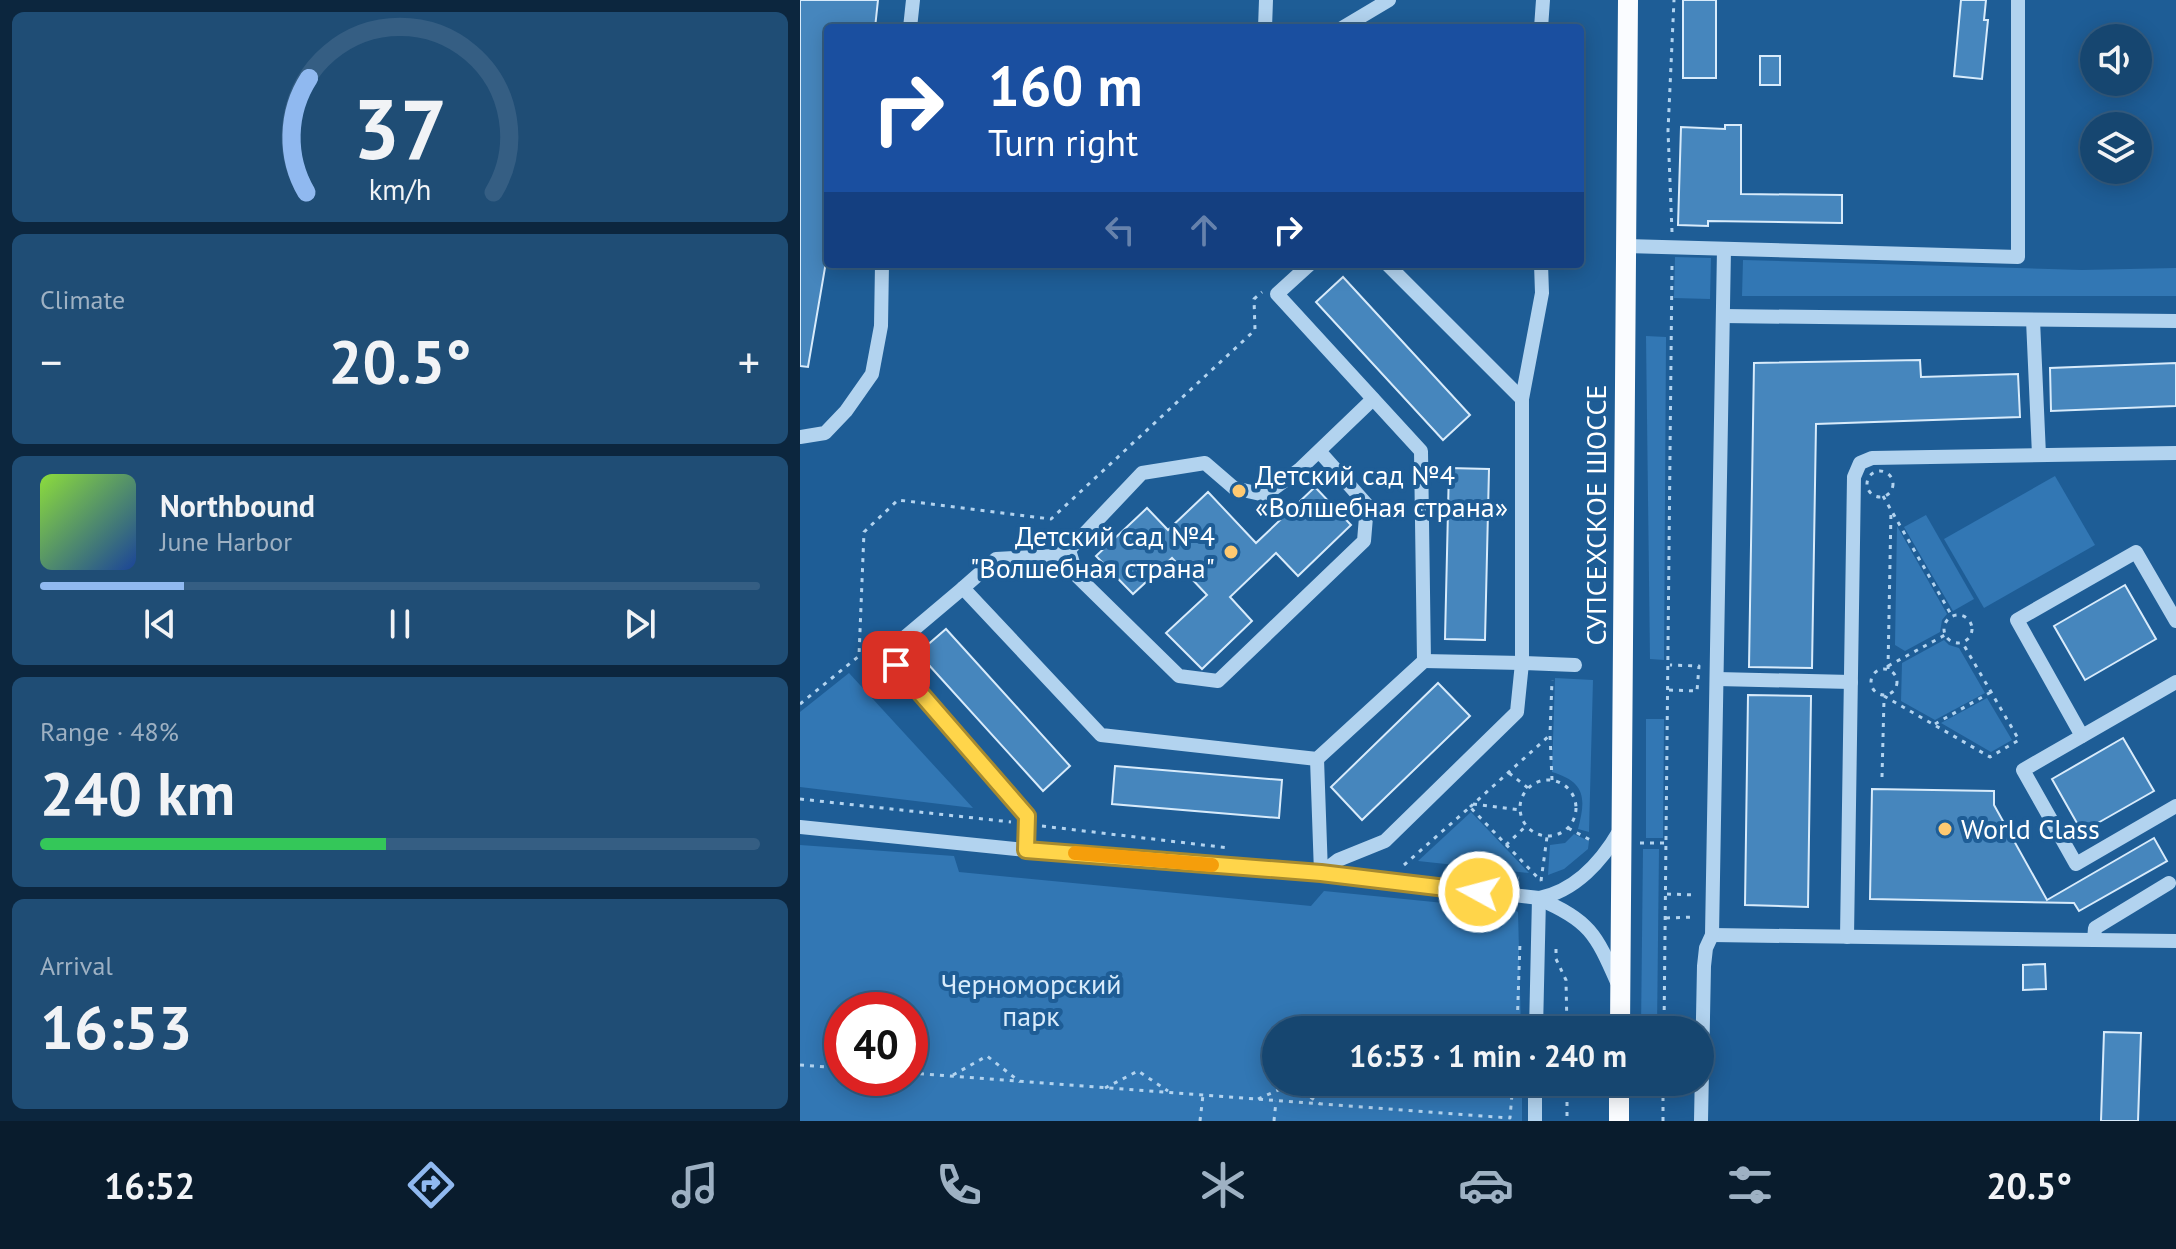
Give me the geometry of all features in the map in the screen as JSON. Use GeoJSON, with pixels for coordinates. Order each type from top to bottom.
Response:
{"type":"FeatureCollection","features":[{"type":"Feature","properties":{"kind":"main road","name":"СУПСЕХСКОЕ ШОССЕ"},"geometry":{"type":"LineString","coordinates":[[1620,1016],[1628,0]]}},
{"type":"Feature","properties":{"kind":"main road"},"geometry":{"type":"LineString","coordinates":[[1619,1096],[1619,1121]]}},
{"type":"Feature","properties":{"kind":"street"},"geometry":{"type":"LineString","coordinates":[[910,24],[913,0]]}},
{"type":"Feature","properties":{"kind":"street"},"geometry":{"type":"LineString","coordinates":[[1265,24],[1266,0]]}},
{"type":"Feature","properties":{"kind":"street"},"geometry":{"type":"LineString","coordinates":[[1349,24],[1389,0]]}},
{"type":"Feature","properties":{"kind":"street"},"geometry":{"type":"LineString","coordinates":[[1541,24],[1543,0]]}},
{"type":"Feature","properties":{"kind":"street"},"geometry":{"type":"LineString","coordinates":[[1626,246],[2018,257],[2018,0]]}},
{"type":"Feature","properties":{"kind":"street"},"geometry":{"type":"LineString","coordinates":[[1701,1121],[1704,966],[1706,948],[1712,935],[1724,249]]}},
{"type":"Feature","properties":{"kind":"street"},"geometry":{"type":"LineString","coordinates":[[800,437],[825,433],[846,411],[872,374],[881,326],[882,268]]}},
{"type":"Feature","properties":{"kind":"street"},"geometry":{"type":"LineString","coordinates":[[1306,268],[1277,294],[1421,451],[1424,661]]}},
{"type":"Feature","properties":{"kind":"street"},"geometry":{"type":"LineString","coordinates":[[1391,268],[1522,399]]}},
{"type":"Feature","properties":{"kind":"street"},"geometry":{"type":"LineString","coordinates":[[1321,873],[1338,860],[1385,841],[1517,712],[1522,663],[1522,399],[1542,293],[1541,268]]}},
{"type":"Feature","properties":{"kind":"street"},"geometry":{"type":"LineString","coordinates":[[1723,316],[2176,321]]}},
{"type":"Feature","properties":{"kind":"street"},"geometry":{"type":"LineString","coordinates":[[2033,320],[2039,455]]}},
{"type":"Feature","properties":{"kind":"street"},"geometry":{"type":"LineString","coordinates":[[1026,850],[1027,816],[896,665],[899,642],[996,559],[1053,556],[1069,550],[1142,473],[1205,463],[1234,488],[1265,495],[1299,470],[1373,399]]}},
{"type":"Feature","properties":{"kind":"street"},"geometry":{"type":"LineString","coordinates":[[1069,550],[1077,576],[1179,676],[1218,681],[1364,541],[1367,505],[1319,451]]}},
{"type":"Feature","properties":{"kind":"street"},"geometry":{"type":"LineString","coordinates":[[1847,937],[1854,477],[1860,463],[1872,458],[2176,453]]}},
{"type":"Feature","properties":{"kind":"street"},"geometry":{"type":"LineString","coordinates":[[2082,736],[2017,620],[2136,552],[2176,621]]}},
{"type":"Feature","properties":{"kind":"street"},"geometry":{"type":"LineString","coordinates":[[963,588],[1101,735],[1317,759],[1424,661],[1575,665]]}},
{"type":"Feature","properties":{"kind":"street"},"geometry":{"type":"LineString","coordinates":[[1717,679],[1851,682]]}},
{"type":"Feature","properties":{"kind":"street"},"geometry":{"type":"LineString","coordinates":[[2176,682],[2023,770],[2076,864],[2176,806]]}},
{"type":"Feature","properties":{"kind":"street"},"geometry":{"type":"LineString","coordinates":[[1317,759],[1321,873]]}},
{"type":"Feature","properties":{"kind":"street"},"geometry":{"type":"LineString","coordinates":[[800,827],[1026,850],[1321,873],[1539,898],[1571,913],[1589,927],[1620,988]]}},
{"type":"Feature","properties":{"kind":"street"},"geometry":{"type":"LineString","coordinates":[[1539,898],[1566,889],[1584,875],[1621,828]]}},
{"type":"Feature","properties":{"kind":"street"},"geometry":{"type":"LineString","coordinates":[[2094,940],[2095,928],[2169,883]]}},
{"type":"Feature","properties":{"kind":"street"},"geometry":{"type":"LineString","coordinates":[[1536,1016],[1539,898]]}},
{"type":"Feature","properties":{"kind":"street"},"geometry":{"type":"LineString","coordinates":[[1712,935],[2176,941]]}},
{"type":"Feature","properties":{"kind":"street"},"geometry":{"type":"LineString","coordinates":[[1535,1096],[1535,1121]]}},
{"type":"Feature","properties":{"kind":"path"},"geometry":{"type":"LineString","coordinates":[[1664,1016],[1672,247],[1668,131],[1674,0]]}},
{"type":"Feature","properties":{"kind":"path"},"geometry":{"type":"LineString","coordinates":[[800,704],[859,656],[864,532],[898,500],[1051,519],[1255,330],[1254,299],[1262,291],[1277,294]]}},
{"type":"Feature","properties":{"kind":"path"},"geometry":{"type":"LineString","coordinates":[[1880,470],[1892,477],[1891,491],[1883,496],[1873,495],[1866,483],[1873,472],[1880,470]]}},
{"type":"Feature","properties":{"kind":"path"},"geometry":{"type":"LineString","coordinates":[[1883,496],[1952,616]]}},
{"type":"Feature","properties":{"kind":"path"},"geometry":{"type":"LineString","coordinates":[[1884,696],[1890,694],[1898,682],[1896,675],[1888,668],[1891,510]]}},
{"type":"Feature","properties":{"kind":"path"},"geometry":{"type":"LineString","coordinates":[[1952,616],[1965,617],[1971,622],[1971,636],[1962,642],[1951,641],[1945,635],[1946,622],[1952,616]]}},
{"type":"Feature","properties":{"kind":"path"},"geometry":{"type":"LineString","coordinates":[[1945,635],[1888,668],[1878,670],[1871,681],[1872,688],[1990,757],[2019,740],[1962,642]]}},
{"type":"Feature","properties":{"kind":"path"},"geometry":{"type":"LineString","coordinates":[[1552,780],[1553,664]]}},
{"type":"Feature","properties":{"kind":"path"},"geometry":{"type":"LineString","coordinates":[[1669,690],[1697,691],[1699,666],[1670,665]]}},
{"type":"Feature","properties":{"kind":"path"},"geometry":{"type":"LineString","coordinates":[[1933,725],[1991,692]]}},
{"type":"Feature","properties":{"kind":"path"},"geometry":{"type":"LineString","coordinates":[[1882,777],[1884,696]]}},
{"type":"Feature","properties":{"kind":"path"},"geometry":{"type":"LineString","coordinates":[[1404,865],[1550,735]]}},
{"type":"Feature","properties":{"kind":"path"},"geometry":{"type":"LineString","coordinates":[[1509,772],[1528,788]]}},
{"type":"Feature","properties":{"kind":"path"},"geometry":{"type":"LineString","coordinates":[[1541,780],[1562,783],[1574,795],[1576,814],[1568,828],[1558,835],[1547,836],[1526,826],[1520,810],[1528,788],[1541,780]]}},
{"type":"Feature","properties":{"kind":"path"},"geometry":{"type":"LineString","coordinates":[[1471,806],[1520,810]]}},
{"type":"Feature","properties":{"kind":"path"},"geometry":{"type":"LineString","coordinates":[[1471,806],[1541,881]]}},
{"type":"Feature","properties":{"kind":"path"},"geometry":{"type":"LineString","coordinates":[[1506,845],[1526,826]]}},
{"type":"Feature","properties":{"kind":"path"},"geometry":{"type":"LineString","coordinates":[[1568,828],[1590,838],[1593,843],[1590,851]]}},
{"type":"Feature","properties":{"kind":"path"},"geometry":{"type":"LineString","coordinates":[[1541,881],[1547,836]]}},
{"type":"Feature","properties":{"kind":"path"},"geometry":{"type":"LineString","coordinates":[[1541,881],[1550,880]]}},
{"type":"Feature","properties":{"kind":"path"},"geometry":{"type":"LineString","coordinates":[[1667,894],[1693,894],[1700,900]]}},
{"type":"Feature","properties":{"kind":"path"},"geometry":{"type":"LineString","coordinates":[[1666,918],[1692,918],[1699,914]]}},
{"type":"Feature","properties":{"kind":"path"},"geometry":{"type":"LineString","coordinates":[[1556,947],[1556,959],[1566,980],[1567,1016]]}},
{"type":"Feature","properties":{"kind":"path"},"geometry":{"type":"LineString","coordinates":[[950,1076],[987,1056],[1020,1082]]}},
{"type":"Feature","properties":{"kind":"path"},"geometry":{"type":"LineString","coordinates":[[800,1065],[824,1067]]}},
{"type":"Feature","properties":{"kind":"path"},"geometry":{"type":"LineString","coordinates":[[1104,1088],[1138,1071],[1171,1093]]}},
{"type":"Feature","properties":{"kind":"path"},"geometry":{"type":"LineString","coordinates":[[928,1074],[1510,1120],[1512,1096]]}},
{"type":"Feature","properties":{"kind":"path"},"geometry":{"type":"LineString","coordinates":[[1257,1099],[1292,1084],[1320,1104]]}},
{"type":"Feature","properties":{"kind":"path"},"geometry":{"type":"LineString","coordinates":[[1200,1121],[1203,1095]]}},
{"type":"Feature","properties":{"kind":"path"},"geometry":{"type":"LineString","coordinates":[[1567,1096],[1567,1121]]}},
{"type":"Feature","properties":{"kind":"path"},"geometry":{"type":"LineString","coordinates":[[1663,1096],[1663,1121]]}},
{"type":"Feature","properties":{"kind":"path"},"geometry":{"type":"LineString","coordinates":[[1274,1121],[1276,1101]]}},
{"type":"Feature","properties":{"kind":"green space"},"geometry":{"type":"Polygon","coordinates":[[[1675,257],[1711,258],[1710,299],[1674,298],[1675,257]]]}},
{"type":"Feature","properties":{"kind":"green space"},"geometry":{"type":"Polygon","coordinates":[[[1743,260],[2082,270],[2176,268],[2176,296],[1742,296],[1743,260]]]}},
{"type":"Feature","properties":{"kind":"green space"},"geometry":{"type":"Polygon","coordinates":[[[1646,336],[1666,337],[1664,660],[1650,659],[1646,336]]]}},
{"type":"Feature","properties":{"kind":"green space"},"geometry":{"type":"Polygon","coordinates":[[[2055,476],[2095,545],[1984,608],[1944,539],[2055,476]]]}},
{"type":"Feature","properties":{"kind":"green space"},"geometry":{"type":"Polygon","coordinates":[[[1926,515],[1974,599],[1953,611],[1904,527],[1926,515]]]}},
{"type":"Feature","properties":{"kind":"green space"},"geometry":{"type":"Polygon","coordinates":[[[1897,526],[1947,614],[1942,620],[1940,632],[1905,651],[1895,645],[1897,526]]]}},
{"type":"Feature","properties":{"kind":"green space"},"geometry":{"type":"Polygon","coordinates":[[[1944,640],[1959,648],[1985,693],[1935,720],[1901,701],[1902,663],[1944,640]]]}},
{"type":"Feature","properties":{"kind":"green space"},"geometry":{"type":"Polygon","coordinates":[[[849,673],[973,808],[800,787],[800,712],[849,673]]]}},
{"type":"Feature","properties":{"kind":"green space"},"geometry":{"type":"Polygon","coordinates":[[[1555,678],[1593,680],[1589,832],[1578,829],[1581,793],[1572,781],[1552,772],[1555,678]]]}},
{"type":"Feature","properties":{"kind":"green space"},"geometry":{"type":"Polygon","coordinates":[[[1987,698],[2012,740],[1991,752],[1941,723],[1987,698]]]}},
{"type":"Feature","properties":{"kind":"green space"},"geometry":{"type":"Polygon","coordinates":[[[1646,719],[1664,719],[1663,838],[1646,838],[1646,719]]]}},
{"type":"Feature","properties":{"kind":"green space"},"geometry":{"type":"Polygon","coordinates":[[[1471,812],[1529,873],[1418,861],[1471,812]]]}},
{"type":"Feature","properties":{"kind":"green space"},"geometry":{"type":"Polygon","coordinates":[[[1574,834],[1589,841],[1588,849],[1564,869],[1548,875],[1550,845],[1565,843],[1574,834]]]}},
{"type":"Feature","properties":{"kind":"green space","name":"Черноморский парк"},"geometry":{"type":"Polygon","coordinates":[[[800,845],[954,856],[959,872],[1311,906],[1324,891],[1514,910],[1518,912],[1521,1016],[1262,1016],[1262,1096],[1522,1096],[1522,1121],[800,1121],[800,845]]]}},
{"type":"Feature","properties":{"kind":"green space"},"geometry":{"type":"Polygon","coordinates":[[[1643,849],[1659,849],[1657,1016],[1641,1016],[1643,849]]]}},
{"type":"Feature","properties":{"kind":"building"},"geometry":{"type":"Polygon","coordinates":[[[800,0],[878,0],[875,24],[824,24],[825,268],[808,367],[800,366],[800,0]]]}},
{"type":"Feature","properties":{"kind":"building"},"geometry":{"type":"Polygon","coordinates":[[[1683,0],[1716,0],[1716,78],[1683,78],[1683,0]]]}},
{"type":"Feature","properties":{"kind":"building"},"geometry":{"type":"Polygon","coordinates":[[[1961,0],[1986,0],[1984,20],[1988,20],[1982,79],[1954,76],[1961,0]]]}},
{"type":"Feature","properties":{"kind":"building"},"geometry":{"type":"Polygon","coordinates":[[[1760,56],[1780,56],[1780,85],[1760,85],[1760,56]]]}},
{"type":"Feature","properties":{"kind":"building"},"geometry":{"type":"Polygon","coordinates":[[[1725,125],[1741,125],[1741,194],[1842,195],[1842,223],[1708,221],[1708,226],[1678,225],[1681,127],[1725,129],[1725,125]]]}},
{"type":"Feature","properties":{"kind":"building"},"geometry":{"type":"Polygon","coordinates":[[[1343,277],[1470,415],[1443,440],[1316,302],[1343,277]]]}},
{"type":"Feature","properties":{"kind":"building"},"geometry":{"type":"Polygon","coordinates":[[[1920,360],[1921,377],[2018,374],[2020,417],[1816,424],[1812,668],[1749,667],[1754,363],[1920,360]]]}},
{"type":"Feature","properties":{"kind":"building"},"geometry":{"type":"Polygon","coordinates":[[[2176,363],[2176,406],[2051,411],[2050,368],[2176,363]]]}},
{"type":"Feature","properties":{"kind":"building"},"geometry":{"type":"Polygon","coordinates":[[[1449,468],[1489,469],[1485,640],[1445,639],[1449,468]]]}},
{"type":"Feature","properties":{"kind":"building"},"geometry":{"type":"Polygon","coordinates":[[[1315,487],[1351,525],[1298,576],[1276,553],[1230,597],[1252,621],[1202,669],[1166,633],[1207,595],[1172,558],[1133,594],[1096,556],[1147,508],[1168,530],[1208,492],[1256,543],[1315,487]]]}},
{"type":"Feature","properties":{"kind":"building"},"geometry":{"type":"Polygon","coordinates":[[[2125,585],[2156,639],[2085,680],[2054,626],[2125,585]]]}},
{"type":"Feature","properties":{"kind":"building"},"geometry":{"type":"Polygon","coordinates":[[[946,629],[1070,766],[1043,791],[918,653],[946,629]]]}},
{"type":"Feature","properties":{"kind":"building"},"geometry":{"type":"Polygon","coordinates":[[[1438,683],[1470,716],[1362,820],[1331,787],[1438,683]]]}},
{"type":"Feature","properties":{"kind":"building"},"geometry":{"type":"Polygon","coordinates":[[[1748,695],[1811,696],[1808,907],[1745,905],[1748,695]]]}},
{"type":"Feature","properties":{"kind":"building"},"geometry":{"type":"Polygon","coordinates":[[[2123,738],[2154,791],[2082,832],[2052,779],[2123,738]]]}},
{"type":"Feature","properties":{"kind":"building"},"geometry":{"type":"Polygon","coordinates":[[[1115,766],[1282,780],[1279,818],[1112,804],[1115,766]]]}},
{"type":"Feature","properties":{"kind":"building"},"geometry":{"type":"Polygon","coordinates":[[[1872,789],[1994,791],[1994,805],[2047,900],[2154,838],[2167,861],[2079,911],[2074,903],[1870,899],[1872,789]]]}},
{"type":"Feature","properties":{"kind":"building"},"geometry":{"type":"Polygon","coordinates":[[[2045,964],[2046,989],[2023,990],[2023,965],[2045,964]]]}},
{"type":"Feature","properties":{"kind":"building"},"geometry":{"type":"Polygon","coordinates":[[[2104,1032],[2141,1033],[2138,1121],[2101,1121],[2104,1032]]]}},
{"type":"Feature","properties":{"kind":"slow traffic"},"geometry":{"type":"LineString","coordinates":[[1075,853],[1212,865]]}},
{"type":"Feature","properties":{"kind":"place","name":"Детский сад №4 «Волшебная страна»"},"geometry":{"type":"Point","coordinates":[1239,491]}},
{"type":"Feature","properties":{"kind":"place","name":"Детский сад №4 \"Волшебная страна\""},"geometry":{"type":"Point","coordinates":[1231,552]}},
{"type":"Feature","properties":{"kind":"place","name":"World Class"},"geometry":{"type":"Point","coordinates":[1945,829]}},
{"type":"Feature","properties":{"kind":"route"},"geometry":{"type":"LineString","coordinates":[[896,665],[1027,816],[1026,850],[1321,873],[1479,892]]}}]}
